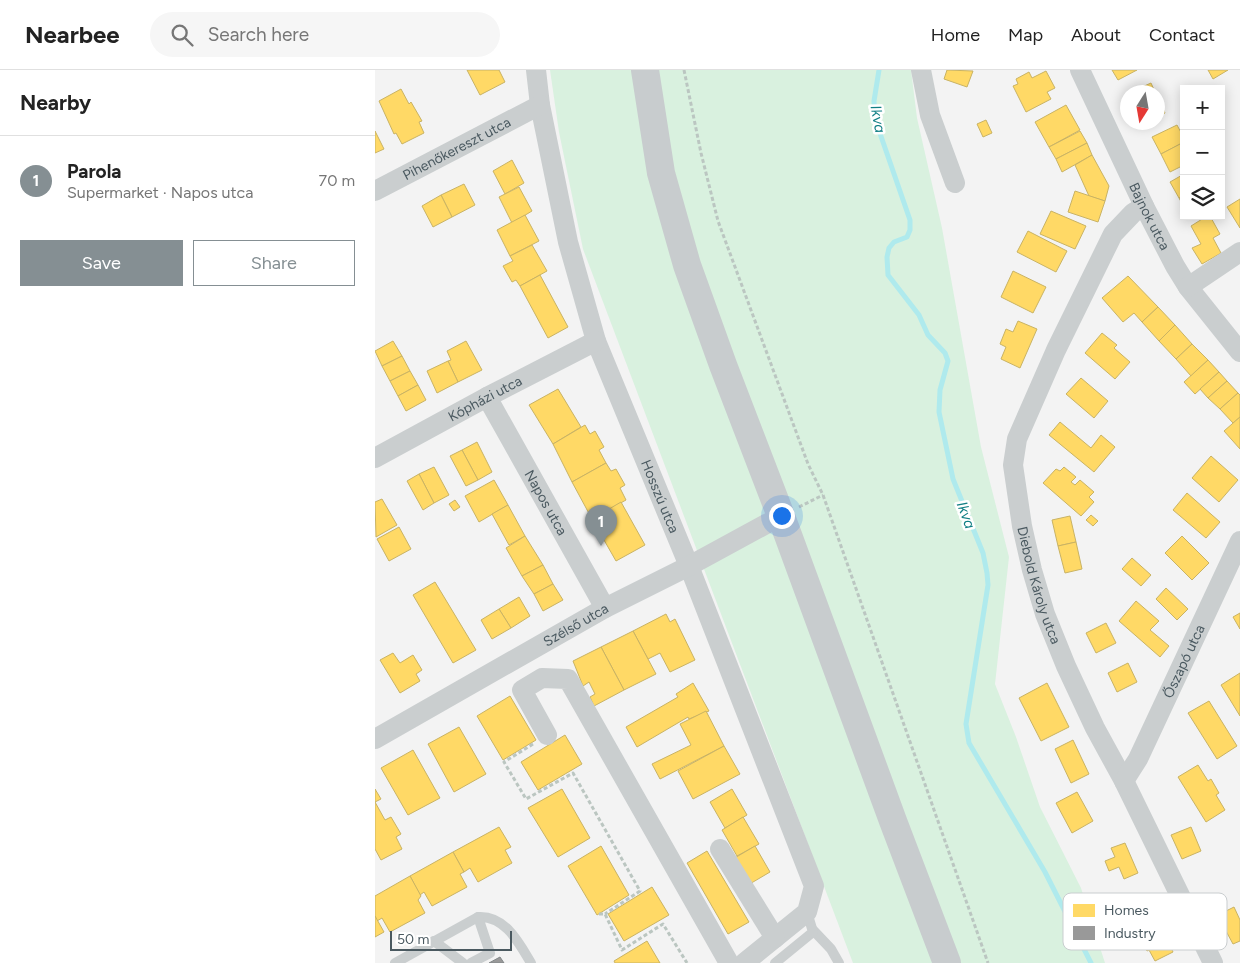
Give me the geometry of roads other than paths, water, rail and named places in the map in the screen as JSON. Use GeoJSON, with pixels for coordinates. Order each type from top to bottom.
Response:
{"type":"FeatureCollection","features":[{"type":"Feature","properties":{"kind":"main road"},"geometry":{"type":"LineString","coordinates":[[645,70],[661,173],[687,265],[947,963]]}},
{"type":"Feature","properties":{"kind":"street","name":"Hosszú utca"},"geometry":{"type":"LineString","coordinates":[[536,70],[540,105],[568,242],[596,341],[689,566],[814,886],[810,921]]}},
{"type":"Feature","properties":{"kind":"street"},"geometry":{"type":"LineString","coordinates":[[921,70],[930,115],[955,183]]}},
{"type":"Feature","properties":{"kind":"street","name":"Bajnok utca"},"geometry":{"type":"LineString","coordinates":[[1080,70],[1163,245],[1188,286],[1240,352]]}},
{"type":"Feature","properties":{"kind":"street","name":"Pihenőkereszt utca"},"geometry":{"type":"LineString","coordinates":[[375,191],[540,105]]}},
{"type":"Feature","properties":{"kind":"street","name":"Diebold Károly utca"},"geometry":{"type":"LineString","coordinates":[[1144,206],[1133,213],[1113,234],[1056,350],[1017,439],[1013,465],[1022,526],[1045,614],[1066,666],[1095,728],[1124,781],[1179,893]]}},
{"type":"Feature","properties":{"kind":"street"},"geometry":{"type":"LineString","coordinates":[[1188,286],[1240,252]]}},
{"type":"Feature","properties":{"kind":"street","name":"Kópházi utca"},"geometry":{"type":"LineString","coordinates":[[375,458],[487,397],[596,341]]}},
{"type":"Feature","properties":{"kind":"street","name":"Napos utca"},"geometry":{"type":"LineString","coordinates":[[487,397],[605,608]]}},
{"type":"Feature","properties":{"kind":"street","name":"Szélső utca"},"geometry":{"type":"LineString","coordinates":[[375,739],[605,608],[689,566],[781,516]]}},
{"type":"Feature","properties":{"kind":"street","name":"Őszapó utca"},"geometry":{"type":"LineString","coordinates":[[1124,781],[1139,759],[1240,541]]}},
{"type":"Feature","properties":{"kind":"street"},"geometry":{"type":"LineString","coordinates":[[547,735],[522,690],[542,678],[568,679],[729,963]]}},
{"type":"Feature","properties":{"kind":"street"},"geometry":{"type":"LineString","coordinates":[[720,849],[775,938]]}},
{"type":"Feature","properties":{"kind":"street"},"geometry":{"type":"LineString","coordinates":[[744,963],[775,938],[810,921]]}},
{"type":"Feature","properties":{"kind":"street","name":"Diebold Károly utca"},"geometry":{"type":"LineString","coordinates":[[1207,950],[1213,963]]}},
{"type":"Feature","properties":{"kind":"lane"},"geometry":{"type":"LineString","coordinates":[[395,963],[478,917],[488,916],[513,934],[531,963]]}},
{"type":"Feature","properties":{"kind":"lane"},"geometry":{"type":"LineString","coordinates":[[471,963],[490,953],[478,917]]}},
{"type":"Feature","properties":{"kind":"lane"},"geometry":{"type":"LineString","coordinates":[[775,963],[813,932],[810,921]]}},
{"type":"Feature","properties":{"kind":"lane"},"geometry":{"type":"LineString","coordinates":[[810,921],[839,963]]}},
{"type":"Feature","properties":{"kind":"lane"},"geometry":{"type":"LineString","coordinates":[[434,941],[463,963]]}},
{"type":"Feature","properties":{"kind":"waterway","name":"Ikva"},"geometry":{"type":"LineString","coordinates":[[879,70],[874,101],[875,119],[910,220],[910,230],[907,237],[894,242],[889,248],[887,257],[888,275],[919,315],[928,335],[945,353],[948,361],[940,390],[939,412],[953,479],[983,553],[987,573],[988,585],[966,724],[969,743],[1045,872],[1063,908]]}},
{"type":"Feature","properties":{"kind":"waterway","name":"Ikva"},"geometry":{"type":"LineString","coordinates":[[1084,950],[1091,963]]}},
{"type":"Feature","properties":{"kind":"place","name":"Parola"},"geometry":{"type":"Point","coordinates":[601,546]}}]}
